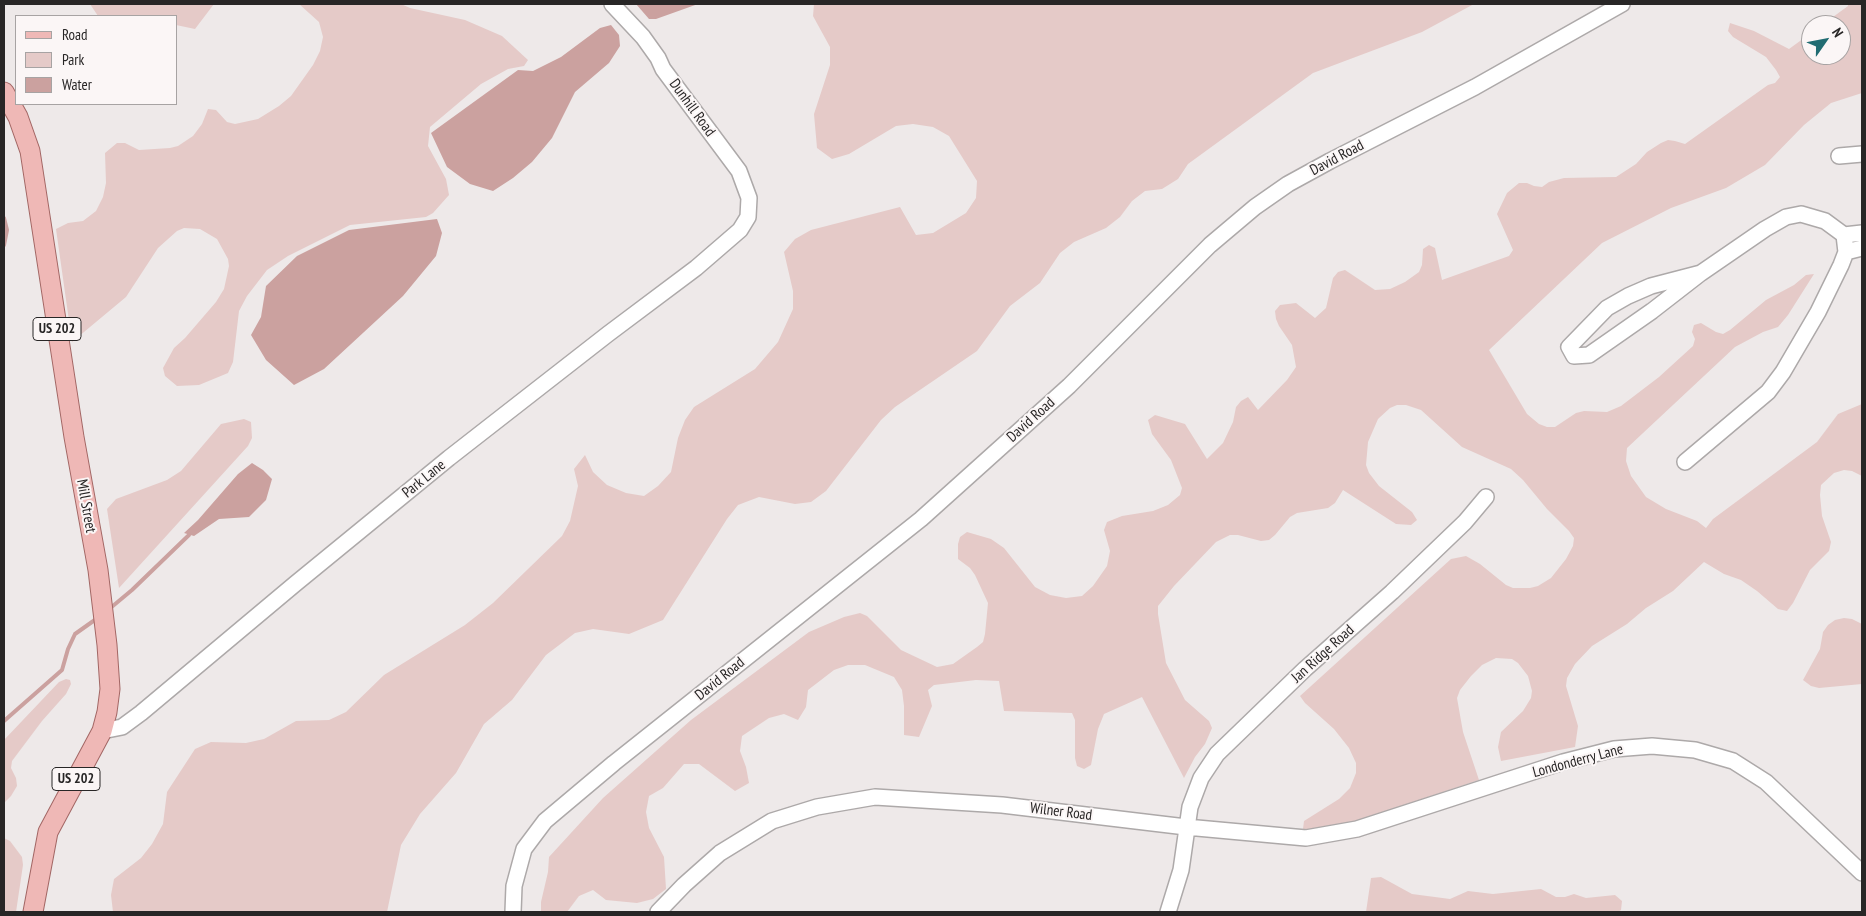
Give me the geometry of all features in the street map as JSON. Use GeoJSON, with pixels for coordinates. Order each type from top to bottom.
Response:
{"type":"FeatureCollection","features":[{"type":"Feature","properties":{"kind":"main road","name":"Mill Street"},"geometry":{"type":"LineString","coordinates":[[4,92],[18,117],[30,152],[74,437],[98,570],[108,645],[110,689],[102,731],[48,832],[33,912]]}},
{"type":"Feature","properties":{"kind":"street","name":"Dunhill Road"},"geometry":{"type":"LineString","coordinates":[[612,4],[643,37],[658,58],[663,69],[738,171],[749,198],[748,217],[744,223]]}},
{"type":"Feature","properties":{"kind":"street","name":"David Road"},"geometry":{"type":"LineString","coordinates":[[513,912],[514,886],[524,850],[545,821],[622,757],[922,519],[1070,386],[1210,245],[1255,208],[1288,184],[1475,86],[1622,4]]}},
{"type":"Feature","properties":{"kind":"street"},"geometry":{"type":"LineString","coordinates":[[1839,156],[1862,154]]}},
{"type":"Feature","properties":{"kind":"street"},"geometry":{"type":"LineString","coordinates":[[1701,273],[1651,286],[1607,308],[1569,346],[1574,356],[1589,355],[1645,316],[1701,273],[1765,229],[1786,217],[1801,214],[1825,221],[1844,235],[1862,233]]}},
{"type":"Feature","properties":{"kind":"street","name":"Park Lane"},"geometry":{"type":"LineString","coordinates":[[102,731],[122,727],[141,713],[449,458],[696,268],[740,230],[744,223]]}},
{"type":"Feature","properties":{"kind":"street"},"geometry":{"type":"LineString","coordinates":[[1685,462],[1768,392],[1783,372],[1818,312],[1841,264],[1846,252],[1844,235]]}},
{"type":"Feature","properties":{"kind":"street"},"geometry":{"type":"LineString","coordinates":[[1846,252],[1862,248]]}},
{"type":"Feature","properties":{"kind":"street","name":"Jan Ridge Road"},"geometry":{"type":"LineString","coordinates":[[1168,912],[1181,870],[1190,807],[1201,778],[1217,754],[1306,669],[1405,580],[1465,522],[1486,497]]}},
{"type":"Feature","properties":{"kind":"street","name":"Londonderry Lane"},"geometry":{"type":"LineString","coordinates":[[1491,786],[1563,762],[1614,748],[1652,746],[1695,750],[1733,761],[1766,782],[1862,873]]}},
{"type":"Feature","properties":{"kind":"street","name":"Wilner Road"},"geometry":{"type":"LineString","coordinates":[[658,912],[684,885],[720,853],[772,821],[817,808],[875,797],[1002,805],[1186,827],[1306,838],[1357,829],[1491,786]]}},
{"type":"Feature","properties":{"kind":"green space"},"geometry":{"type":"Polygon","coordinates":[[[90,4],[214,4],[195,29],[178,25],[178,15],[97,15],[90,4]]]}},
{"type":"Feature","properties":{"kind":"green space"},"geometry":{"type":"Polygon","coordinates":[[[299,4],[401,4],[410,8],[465,20],[502,36],[528,60],[524,66],[508,69],[481,84],[430,127],[428,146],[446,179],[449,195],[433,213],[426,217],[350,225],[288,256],[267,270],[247,296],[239,311],[233,362],[228,373],[199,385],[177,386],[165,376],[163,368],[174,348],[216,302],[224,289],[229,266],[228,259],[217,239],[200,229],[184,228],[177,231],[158,248],[126,297],[72,342],[56,229],[68,223],[83,221],[96,211],[103,197],[106,183],[105,153],[117,143],[125,143],[139,150],[178,146],[193,136],[202,124],[208,109],[216,110],[227,122],[235,124],[258,119],[279,106],[291,96],[313,65],[320,51],[323,37],[319,22],[299,4]]]}},
{"type":"Feature","properties":{"kind":"green space"},"geometry":{"type":"Polygon","coordinates":[[[814,4],[1474,4],[1422,32],[1313,73],[1188,164],[1178,179],[1162,189],[1145,191],[1132,201],[1120,217],[1106,228],[1074,242],[1060,253],[1040,283],[1010,306],[977,351],[895,407],[881,420],[826,491],[811,502],[795,504],[759,497],[738,505],[727,519],[663,620],[629,634],[593,629],[575,633],[546,655],[512,700],[484,724],[456,773],[420,814],[401,845],[387,912],[113,912],[111,895],[114,879],[141,858],[152,844],[163,824],[167,792],[195,749],[211,742],[246,743],[264,739],[296,721],[329,720],[346,712],[384,675],[465,625],[493,603],[562,536],[570,521],[578,486],[574,469],[585,455],[593,472],[607,485],[626,493],[644,496],[658,486],[671,472],[678,438],[685,420],[694,407],[755,369],[778,342],[793,309],[793,291],[784,252],[795,239],[811,230],[900,207],[916,235],[933,233],[966,213],[976,198],[977,181],[949,136],[933,127],[913,124],[896,126],[849,154],[832,159],[817,148],[814,114],[830,65],[830,47],[813,16],[814,4]]]}},
{"type":"Feature","properties":{"kind":"green space"},"geometry":{"type":"Polygon","coordinates":[[[1848,4],[1862,4],[1862,93],[1831,103],[1804,125],[1765,165],[1726,188],[1671,208],[1602,243],[1489,350],[1527,414],[1539,424],[1555,427],[1576,413],[1584,411],[1607,412],[1621,406],[1659,377],[1693,346],[1695,339],[1692,332],[1694,325],[1701,323],[1723,334],[1766,300],[1794,285],[1806,275],[1814,274],[1788,315],[1778,327],[1763,332],[1735,347],[1627,448],[1626,461],[1631,476],[1646,497],[1666,509],[1697,521],[1706,528],[1713,519],[1817,442],[1838,414],[1862,404],[1862,476],[1852,471],[1844,470],[1834,473],[1821,485],[1822,516],[1831,542],[1829,551],[1810,570],[1787,611],[1778,609],[1741,580],[1724,574],[1704,562],[1673,591],[1592,646],[1575,664],[1567,678],[1566,686],[1578,726],[1575,747],[1501,761],[1498,747],[1501,732],[1523,711],[1531,698],[1532,691],[1528,676],[1518,663],[1512,659],[1496,658],[1482,665],[1471,676],[1460,690],[1457,698],[1463,732],[1479,780],[1356,821],[1311,832],[1303,829],[1304,821],[1339,799],[1350,788],[1356,773],[1356,763],[1349,748],[1334,729],[1305,703],[1300,696],[1451,559],[1466,556],[1480,564],[1506,585],[1513,588],[1530,588],[1538,586],[1551,578],[1566,559],[1573,546],[1574,538],[1569,531],[1511,469],[1462,447],[1421,410],[1406,405],[1397,405],[1390,408],[1378,419],[1368,442],[1366,465],[1369,473],[1379,486],[1412,512],[1417,520],[1411,525],[1396,524],[1343,490],[1335,503],[1328,508],[1297,513],[1290,517],[1269,540],[1261,541],[1238,535],[1230,535],[1216,542],[1174,586],[1158,606],[1166,663],[1185,700],[1209,721],[1212,728],[1205,744],[1195,757],[1184,778],[1142,697],[1104,714],[1098,729],[1091,765],[1084,769],[1077,766],[1075,758],[1075,720],[1072,713],[1004,711],[999,681],[976,680],[934,685],[928,690],[932,706],[919,737],[904,735],[902,690],[894,677],[865,665],[848,665],[834,670],[808,690],[806,707],[798,720],[784,714],[769,718],[742,736],[740,751],[749,783],[735,791],[699,764],[684,764],[663,788],[649,796],[646,812],[649,828],[664,857],[666,889],[653,899],[637,903],[606,900],[593,890],[579,896],[567,912],[541,912],[549,857],[603,798],[691,720],[809,632],[844,617],[860,613],[867,616],[901,650],[937,667],[953,664],[983,642],[988,603],[975,575],[970,568],[958,559],[960,537],[967,532],[991,539],[1004,548],[1035,587],[1050,595],[1066,598],[1082,596],[1093,586],[1107,566],[1110,551],[1104,530],[1107,522],[1122,516],[1153,511],[1168,505],[1180,495],[1182,488],[1171,460],[1152,434],[1148,420],[1155,415],[1185,424],[1207,459],[1223,443],[1233,422],[1236,407],[1241,401],[1248,397],[1258,410],[1287,380],[1296,367],[1292,345],[1276,319],[1275,311],[1280,305],[1296,303],[1315,318],[1326,308],[1333,278],[1338,272],[1345,270],[1375,290],[1390,289],[1405,282],[1419,272],[1422,265],[1423,249],[1429,245],[1435,248],[1442,280],[1509,256],[1513,250],[1497,214],[1507,193],[1519,183],[1542,187],[1549,182],[1564,178],[1616,177],[1636,164],[1647,152],[1661,143],[1668,140],[1685,144],[1768,85],[1775,83],[1780,77],[1776,70],[1766,57],[1733,37],[1728,31],[1730,23],[1754,31],[1789,49],[1801,40],[1801,65],[1851,65],[1851,15],[1836,15],[1848,4]]]}},
{"type":"Feature","properties":{"kind":"green space"},"geometry":{"type":"Polygon","coordinates":[[[244,419],[251,422],[252,438],[248,446],[119,588],[107,509],[116,499],[167,480],[181,471],[221,424],[244,419]]]}},
{"type":"Feature","properties":{"kind":"green space"},"geometry":{"type":"Polygon","coordinates":[[[1852,619],[1862,624],[1862,684],[1819,688],[1811,686],[1803,680],[1820,649],[1823,632],[1835,620],[1852,619]]]}},
{"type":"Feature","properties":{"kind":"green space"},"geometry":{"type":"Polygon","coordinates":[[[66,679],[70,680],[71,684],[66,694],[42,721],[12,761],[11,768],[16,778],[17,786],[4,803],[4,740],[59,682],[66,679]]]}},
{"type":"Feature","properties":{"kind":"green space"},"geometry":{"type":"Polygon","coordinates":[[[4,838],[10,841],[22,857],[23,865],[16,912],[4,912],[4,838]]]}},
{"type":"Feature","properties":{"kind":"green space"},"geometry":{"type":"Polygon","coordinates":[[[1381,877],[1412,894],[1450,899],[1468,891],[1493,894],[1541,889],[1556,897],[1574,894],[1586,898],[1615,895],[1622,901],[1621,910],[1618,912],[1366,912],[1371,878],[1381,877]]]}},
{"type":"Feature","properties":{"kind":"water"},"geometry":{"type":"Polygon","coordinates":[[[636,4],[698,4],[656,19],[649,19],[636,4]]]}},
{"type":"Feature","properties":{"kind":"water"},"geometry":{"type":"Polygon","coordinates":[[[611,25],[619,35],[620,46],[609,63],[575,92],[552,138],[532,162],[513,178],[493,191],[470,184],[447,167],[431,133],[518,70],[533,71],[561,57],[600,28],[611,25]]]}},
{"type":"Feature","properties":{"kind":"water"},"geometry":{"type":"Polygon","coordinates":[[[437,219],[442,233],[436,256],[403,296],[324,369],[294,385],[266,360],[251,335],[261,317],[266,286],[297,256],[349,230],[437,219]]]}},
{"type":"Feature","properties":{"kind":"water"},"geometry":{"type":"Polygon","coordinates":[[[252,463],[272,479],[266,500],[249,517],[219,519],[194,536],[184,533],[198,520],[238,474],[252,463]]]}},
{"type":"Feature","properties":{"kind":"waterway"},"geometry":{"type":"LineString","coordinates":[[4,218],[7,230],[4,245]]}},
{"type":"Feature","properties":{"kind":"waterway"},"geometry":{"type":"LineString","coordinates":[[108,610],[132,590],[189,535]]}},
{"type":"Feature","properties":{"kind":"waterway"},"geometry":{"type":"LineString","coordinates":[[4,721],[62,670],[75,634],[99,617]]}}]}
